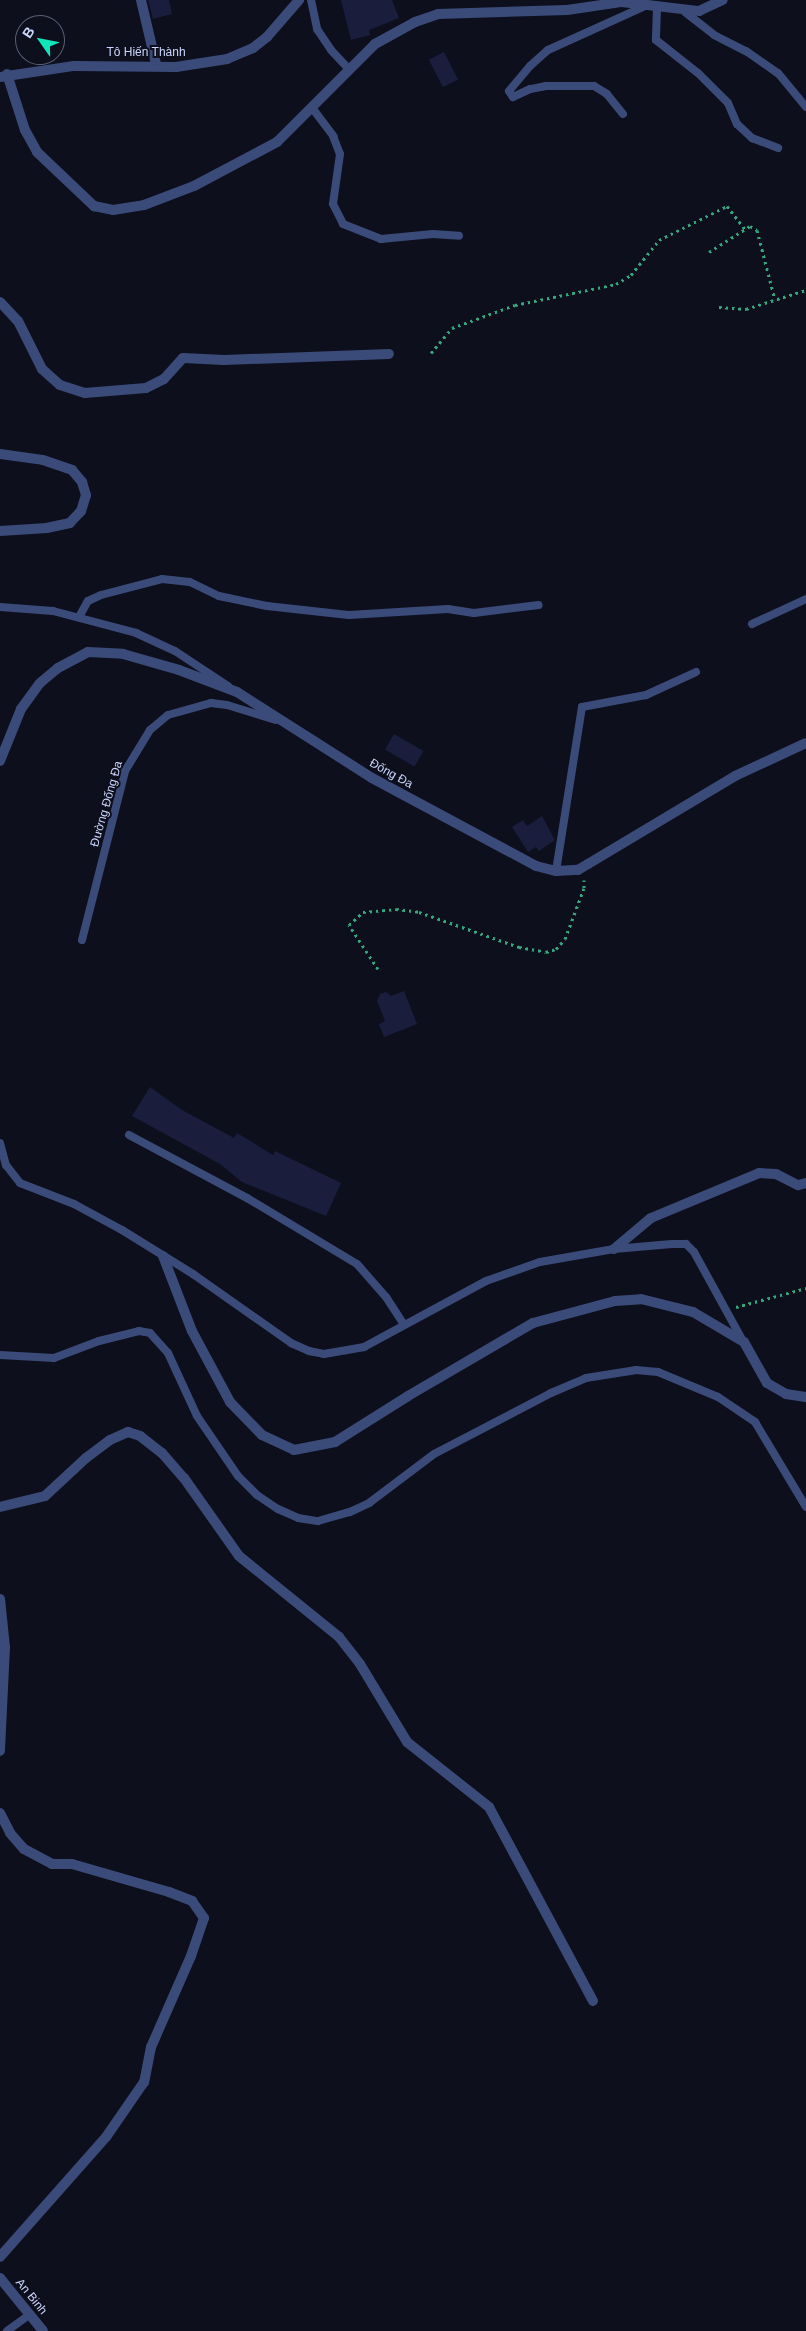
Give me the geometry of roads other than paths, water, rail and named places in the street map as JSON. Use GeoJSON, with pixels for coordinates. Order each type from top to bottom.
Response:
{"type":"FeatureCollection","features":[{"type":"Feature","properties":{"kind":"street"},"geometry":{"type":"LineString","coordinates":[[141,0],[156,64]]}},
{"type":"Feature","properties":{"kind":"street","name":"Tô Hiến Thành"},"geometry":{"type":"LineString","coordinates":[[4,76],[74,66],[202,64],[227,60],[253,48],[283,22],[299,0]]}},
{"type":"Feature","properties":{"kind":"street"},"geometry":{"type":"LineString","coordinates":[[4,76],[25,130],[37,152],[94,206],[113,210],[144,205],[194,186],[277,142],[313,110],[348,69],[387,36],[438,14],[567,10],[622,2],[685,12],[712,8],[723,0]]}},
{"type":"Feature","properties":{"kind":"street"},"geometry":{"type":"LineString","coordinates":[[0,302],[18,320],[42,370],[60,385],[85,393],[146,388],[164,379],[183,358],[224,360],[389,354]]}},
{"type":"Feature","properties":{"kind":"street"},"geometry":{"type":"LineString","coordinates":[[0,454],[43,460],[72,470],[82,482],[86,495],[81,511],[70,523],[47,528],[0,531]]}},
{"type":"Feature","properties":{"kind":"street","name":"Đống Đa"},"geometry":{"type":"LineString","coordinates":[[0,761],[30,694],[58,668],[88,652],[123,654],[146,659],[237,692],[380,783],[536,866],[556,872],[583,867],[735,776],[806,743]]}},
{"type":"Feature","properties":{"kind":"street"},"geometry":{"type":"LineString","coordinates":[[614,1249],[652,1218],[759,1173],[776,1174],[798,1185],[806,1184]]}},
{"type":"Feature","properties":{"kind":"street"},"geometry":{"type":"LineString","coordinates":[[163,1256],[192,1331],[230,1402],[262,1435],[294,1450],[335,1442],[533,1323],[580,1308],[641,1299],[665,1303],[693,1312],[744,1342],[767,1383],[786,1394],[806,1397]]}},
{"type":"Feature","properties":{"kind":"street"},"geometry":{"type":"LineString","coordinates":[[0,1507],[45,1496],[86,1458],[110,1440],[128,1432],[140,1436],[162,1453],[184,1478],[239,1556],[339,1637],[360,1664],[407,1742],[489,1807],[593,2001]]}},
{"type":"Feature","properties":{"kind":"street"},"geometry":{"type":"LineString","coordinates":[[0,1599],[2,1632],[0,1751]]}},
{"type":"Feature","properties":{"kind":"street"},"geometry":{"type":"LineString","coordinates":[[0,1814],[10,1833],[24,1849],[52,1864],[72,1864],[169,1892],[192,1901],[204,1918],[191,1956],[151,2047],[144,2082],[106,2137],[0,2257]]}},
{"type":"Feature","properties":{"kind":"street","name":"An Binh"},"geometry":{"type":"LineString","coordinates":[[0,2278],[43,2331]]}},
{"type":"Feature","properties":{"kind":"lane"},"geometry":{"type":"LineString","coordinates":[[311,0],[317,29],[330,50],[348,69]]}},
{"type":"Feature","properties":{"kind":"lane"},"geometry":{"type":"LineString","coordinates":[[623,114],[607,94],[594,86],[546,86],[530,89],[513,97],[509,91],[530,66],[548,50],[644,6]]}},
{"type":"Feature","properties":{"kind":"lane"},"geometry":{"type":"LineString","coordinates":[[657,8],[656,40],[698,73],[728,103],[737,124],[752,138],[778,148]]}},
{"type":"Feature","properties":{"kind":"lane"},"geometry":{"type":"LineString","coordinates":[[685,12],[714,35],[746,51],[778,72],[806,107]]}},
{"type":"Feature","properties":{"kind":"lane"},"geometry":{"type":"LineString","coordinates":[[313,110],[333,136],[340,154],[333,204],[343,224],[381,239],[433,234],[459,236]]}},
{"type":"Feature","properties":{"kind":"lane"},"geometry":{"type":"LineString","coordinates":[[79,617],[88,601],[162,579],[190,582],[219,596],[267,606],[349,615],[448,609],[474,613],[539,604]]}},
{"type":"Feature","properties":{"kind":"lane"},"geometry":{"type":"LineString","coordinates":[[752,624],[806,599]]}},
{"type":"Feature","properties":{"kind":"lane"},"geometry":{"type":"LineString","coordinates":[[0,607],[52,611],[136,633],[201,667],[237,692]]}},
{"type":"Feature","properties":{"kind":"lane"},"geometry":{"type":"LineString","coordinates":[[556,872],[582,707],[646,695],[696,672]]}},
{"type":"Feature","properties":{"kind":"lane","name":"Đường Đống Đa"},"geometry":{"type":"LineString","coordinates":[[82,940],[125,771],[150,730],[168,715],[211,703],[227,704],[282,722]]}},
{"type":"Feature","properties":{"kind":"lane"},"geometry":{"type":"LineString","coordinates":[[129,1135],[247,1198],[357,1264],[404,1325]]}},
{"type":"Feature","properties":{"kind":"lane"},"geometry":{"type":"LineString","coordinates":[[0,1143],[6,1165],[20,1183],[74,1204],[163,1256],[291,1343],[310,1351],[324,1354],[364,1348],[404,1325],[506,1273],[540,1262],[614,1249],[686,1244],[694,1252],[744,1342]]}},
{"type":"Feature","properties":{"kind":"lane"},"geometry":{"type":"LineString","coordinates":[[0,1355],[54,1358],[99,1341],[139,1331],[150,1333],[168,1353],[197,1416],[238,1476],[257,1496],[278,1509],[298,1518],[318,1521],[350,1512],[369,1503],[448,1445],[550,1393],[586,1378],[636,1370],[658,1372],[718,1397],[755,1422],[806,1507]]}},
{"type":"Feature","properties":{"kind":"lane"},"geometry":{"type":"LineString","coordinates":[[7,2331],[29,2315]]}}]}
